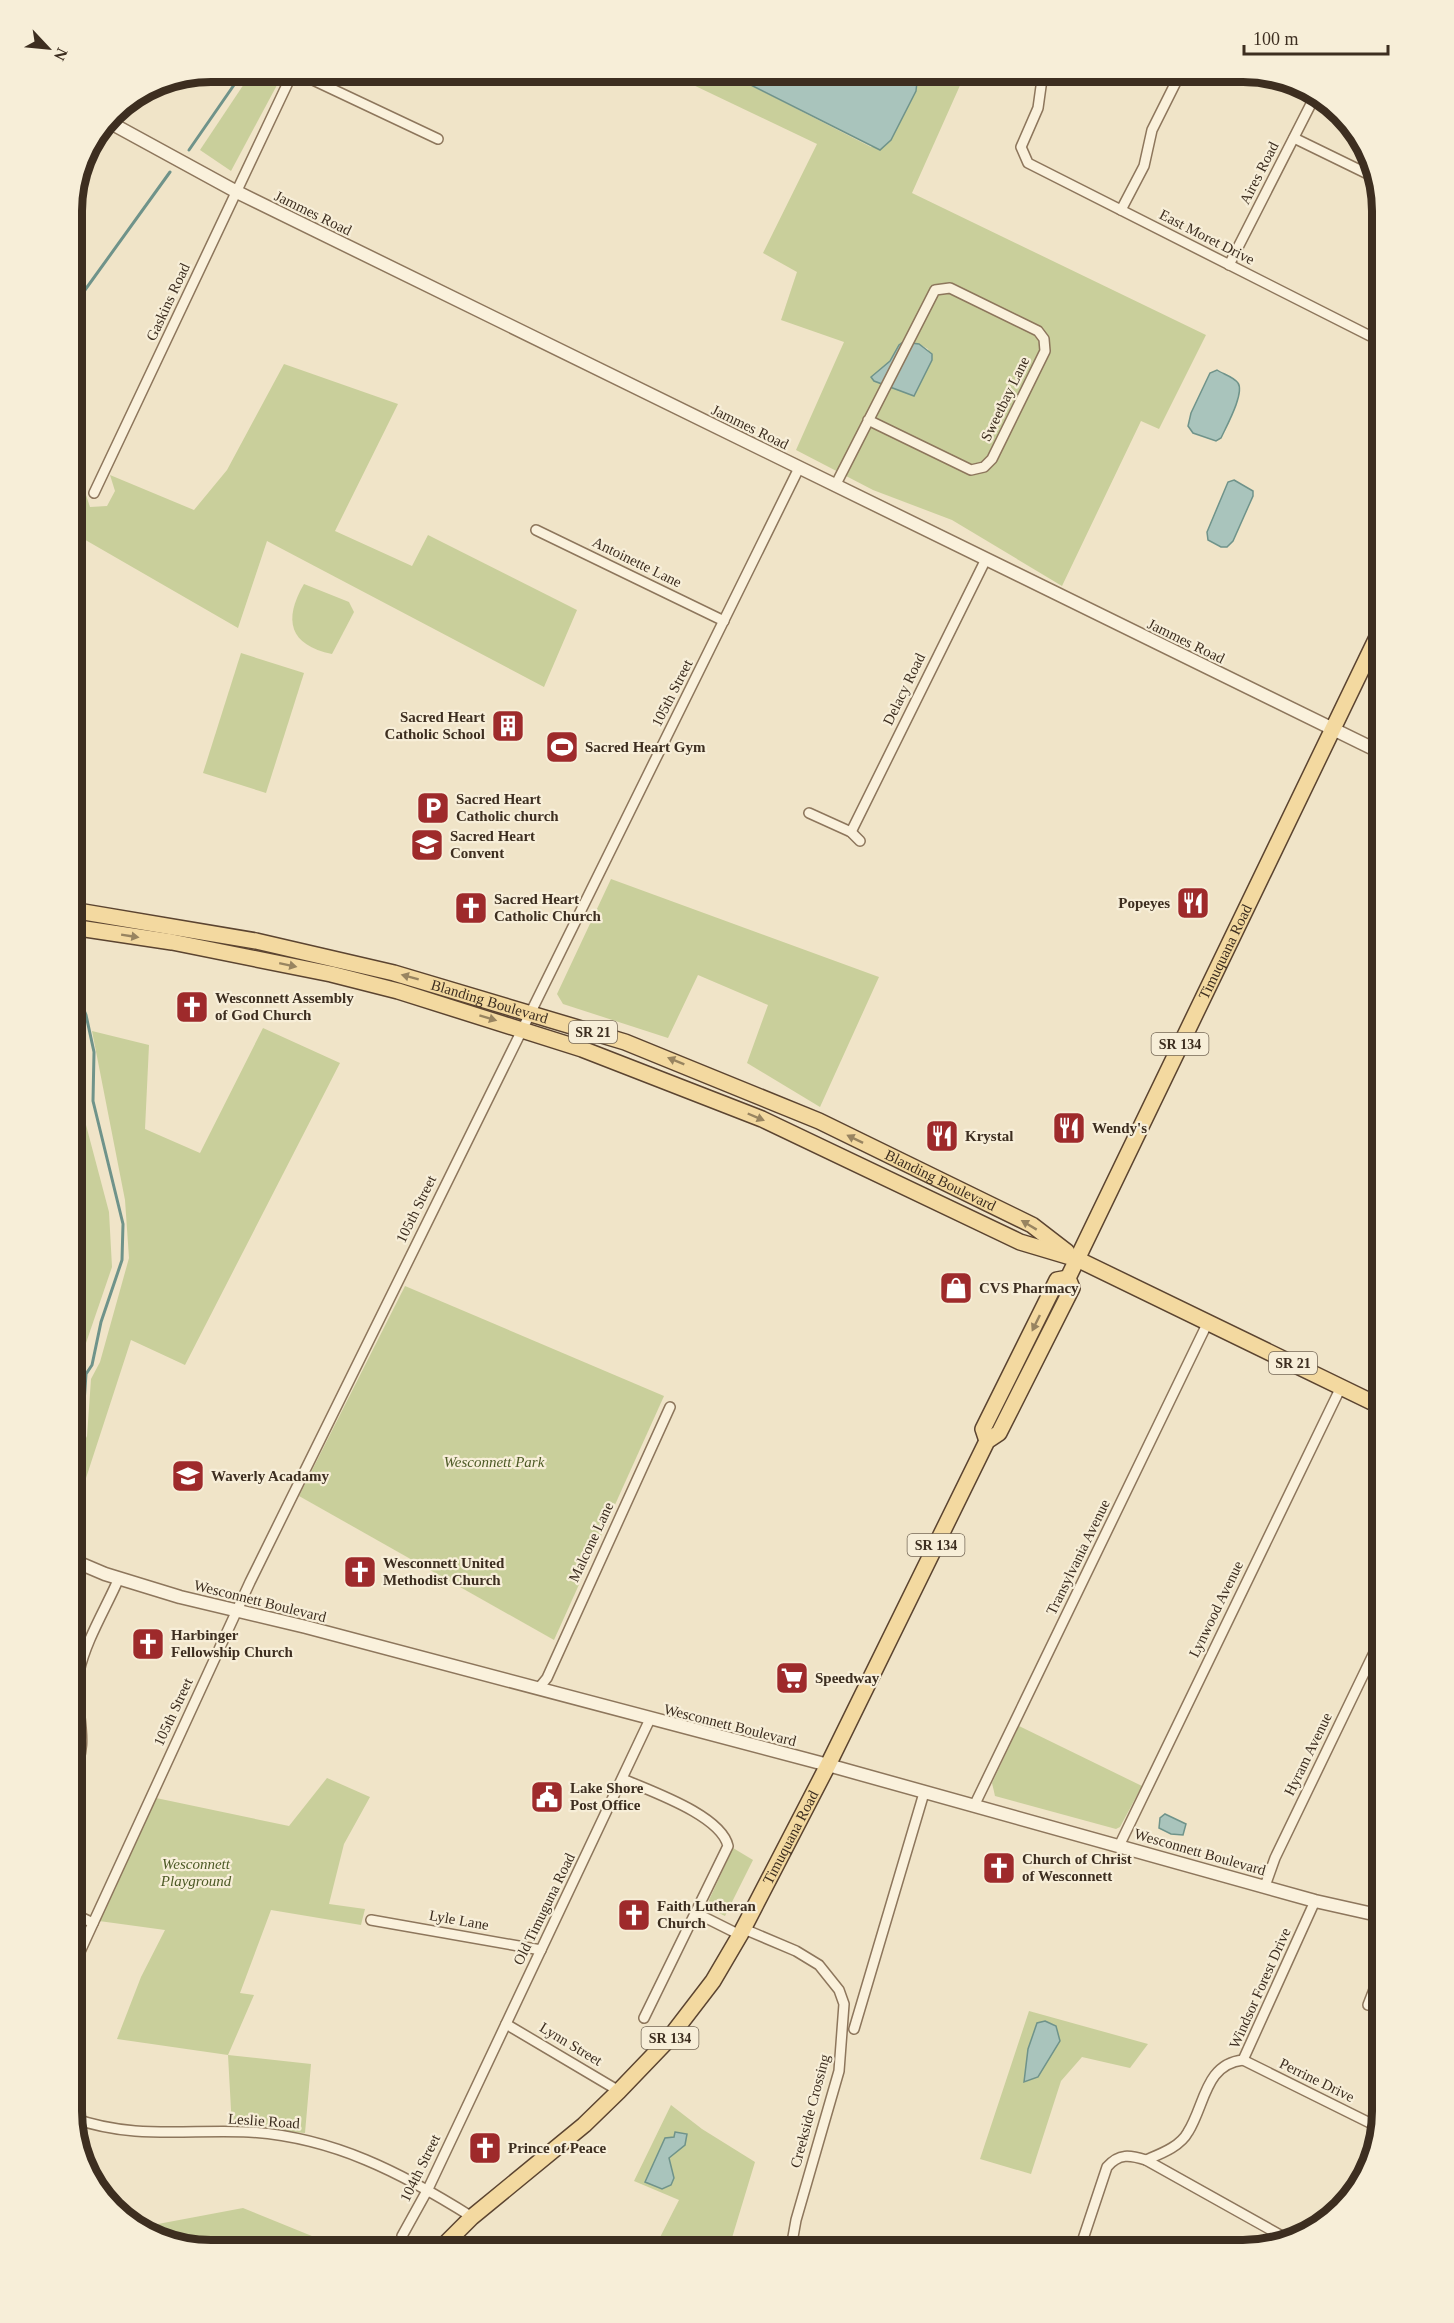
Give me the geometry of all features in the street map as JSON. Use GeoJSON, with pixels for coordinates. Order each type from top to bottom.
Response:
{"type":"FeatureCollection","features":[{"type":"Feature","properties":{"kind":"main road","name":"Timuquana Road"},"geometry":{"type":"LineString","coordinates":[[449,2240],[472,2217],[584,2125],[667,2041],[693,2010],[742,1932],[828,1765],[987,1441],[999,1433],[1072,1288],[1068,1278],[1372,647]]}},
{"type":"Feature","properties":{"kind":"main road","name":"Blanding Boulevard"},"geometry":{"type":"LineString","coordinates":[[83,912],[174,926],[332,966],[522,1028],[663,1078],[843,1156],[1020,1242],[1077,1259],[1372,1402]]}},
{"type":"Feature","properties":{"kind":"main road","name":"Blanding Boulevard"},"geometry":{"type":"LineString","coordinates":[[83,929],[332,966],[443,986],[625,1042],[796,1112],[1032,1225],[1077,1259]]}},
{"type":"Feature","properties":{"kind":"main road"},"geometry":{"type":"LineString","coordinates":[[663,1078],[692,1083],[717,1078]]}},
{"type":"Feature","properties":{"kind":"main road"},"geometry":{"type":"LineString","coordinates":[[711,1098],[732,1093],[778,1113],[796,1112]]}},
{"type":"Feature","properties":{"kind":"street","name":"Gaskins Road"},"geometry":{"type":"LineString","coordinates":[[94,493],[290,82]]}},
{"type":"Feature","properties":{"kind":"street"},"geometry":{"type":"LineString","coordinates":[[317,82],[438,139]]}},
{"type":"Feature","properties":{"kind":"street","name":"East Moret Drive"},"geometry":{"type":"LineString","coordinates":[[1041,83],[1038,108],[1021,147],[1028,163],[1034,168],[1372,337]]}},
{"type":"Feature","properties":{"kind":"street"},"geometry":{"type":"LineString","coordinates":[[1121,210],[1144,166],[1152,130],[1176,83]]}},
{"type":"Feature","properties":{"kind":"street","name":"Aires Road"},"geometry":{"type":"LineString","coordinates":[[1229,265],[1312,103]]}},
{"type":"Feature","properties":{"kind":"street","name":"Jammes Road"},"geometry":{"type":"LineString","coordinates":[[115,125],[237,192],[1372,748]]}},
{"type":"Feature","properties":{"kind":"street"},"geometry":{"type":"LineString","coordinates":[[1294,138],[1366,173]]}},
{"type":"Feature","properties":{"kind":"street","name":"Sweetbay Lane"},"geometry":{"type":"LineString","coordinates":[[835,486],[868,420],[929,298],[940,288],[950,288],[1038,331],[1044,339],[1045,351],[992,459],[984,467],[971,470],[868,420]]}},
{"type":"Feature","properties":{"kind":"street","name":"105th Street"},"geometry":{"type":"LineString","coordinates":[[82,1947],[237,1610],[799,468]]}},
{"type":"Feature","properties":{"kind":"street","name":"Antoinette Lane"},"geometry":{"type":"LineString","coordinates":[[536,530],[724,621]]}},
{"type":"Feature","properties":{"kind":"street","name":"Delacy Road"},"geometry":{"type":"LineString","coordinates":[[851,832],[986,560]]}},
{"type":"Feature","properties":{"kind":"street"},"geometry":{"type":"LineString","coordinates":[[809,813],[851,832],[860,841]]}},
{"type":"Feature","properties":{"kind":"street"},"geometry":{"type":"LineString","coordinates":[[172,942],[174,926]]}},
{"type":"Feature","properties":{"kind":"street","name":"Transylvania Avenue"},"geometry":{"type":"LineString","coordinates":[[975,1806],[1208,1322]]}},
{"type":"Feature","properties":{"kind":"street","name":"Lynwood Avenue"},"geometry":{"type":"LineString","coordinates":[[1120,1844],[1341,1387]]}},
{"type":"Feature","properties":{"kind":"street","name":"Malcone Lane"},"geometry":{"type":"LineString","coordinates":[[538,1689],[547,1678],[670,1407]]}},
{"type":"Feature","properties":{"kind":"street","name":"Wesconnett Boulevard"},"geometry":{"type":"LineString","coordinates":[[82,1564],[118,1578],[828,1765],[924,1793],[1120,1844],[1315,1901],[1372,1914]]}},
{"type":"Feature","properties":{"kind":"street"},"geometry":{"type":"LineString","coordinates":[[82,1662],[118,1578]]}},
{"type":"Feature","properties":{"kind":"street","name":"Hyram Avenue"},"geometry":{"type":"LineString","coordinates":[[1265,1886],[1275,1858],[1372,1657]]}},
{"type":"Feature","properties":{"kind":"street","name":"Old Timuguna Road"},"geometry":{"type":"LineString","coordinates":[[464,2112],[650,1719]]}},
{"type":"Feature","properties":{"kind":"street"},"geometry":{"type":"LineString","coordinates":[[623,1779],[696,1813],[726,1838],[726,1853],[644,2018]]}},
{"type":"Feature","properties":{"kind":"street"},"geometry":{"type":"LineString","coordinates":[[854,2029],[924,1793]]}},
{"type":"Feature","properties":{"kind":"street","name":"Windsor Forest Drive"},"geometry":{"type":"LineString","coordinates":[[1146,2160],[1168,2150],[1187,2134],[1213,2077],[1221,2066],[1243,2060],[1315,1901]]}},
{"type":"Feature","properties":{"kind":"street","name":"Creekside Crossing"},"geometry":{"type":"LineString","coordinates":[[696,1913],[796,1951],[819,1965],[839,1990],[844,2004],[839,2071],[796,2220],[792,2240]]}},
{"type":"Feature","properties":{"kind":"street"},"geometry":{"type":"LineString","coordinates":[[82,1918],[93,1923]]}},
{"type":"Feature","properties":{"kind":"street","name":"Lyle Lane"},"geometry":{"type":"LineString","coordinates":[[372,1920],[541,1950]]}},
{"type":"Feature","properties":{"kind":"street"},"geometry":{"type":"LineString","coordinates":[[1368,2005],[1372,1994]]}},
{"type":"Feature","properties":{"kind":"street","name":"Lynn Street"},"geometry":{"type":"LineString","coordinates":[[506,2024],[619,2091]]}},
{"type":"Feature","properties":{"kind":"street","name":"Perrine Drive"},"geometry":{"type":"LineString","coordinates":[[1243,2060],[1371,2123]]}},
{"type":"Feature","properties":{"kind":"street","name":"104th Street"},"geometry":{"type":"LineString","coordinates":[[402,2236],[428,2189],[464,2112]]}},
{"type":"Feature","properties":{"kind":"street","name":"Leslie Road"},"geometry":{"type":"LineString","coordinates":[[83,2120],[140,2133],[247,2132],[311,2140],[357,2156],[428,2189],[472,2217]]}},
{"type":"Feature","properties":{"kind":"street"},"geometry":{"type":"LineString","coordinates":[[1083,2240],[1107,2168],[1123,2155],[1129,2154],[1146,2160],[1280,2235]]}},
{"type":"Feature","properties":{"kind":"green space"},"geometry":{"type":"Polygon","coordinates":[[[245,82],[279,82],[231,171],[200,150],[245,82]]]}},
{"type":"Feature","properties":{"kind":"green space"},"geometry":{"type":"Polygon","coordinates":[[[688,82],[745,83],[871,147],[891,140],[916,91],[913,83],[961,83],[912,193],[1206,335],[1159,429],[1141,421],[1062,586],[952,520],[873,490],[796,450],[844,342],[781,320],[797,272],[763,253],[817,144],[688,82]],[[919,344],[899,345],[890,361],[872,377],[914,396],[931,360],[928,349],[919,344]]]}},
{"type":"Feature","properties":{"kind":"green space"},"geometry":{"type":"Polygon","coordinates":[[[284,364],[398,404],[335,531],[412,566],[428,535],[577,610],[544,687],[267,541],[238,628],[83,538],[83,491],[90,507],[107,506],[115,491],[110,475],[194,510],[227,470],[284,364]]]}},
{"type":"Feature","properties":{"kind":"green space"},"geometry":{"type":"Polygon","coordinates":[[[304,584],[349,602],[354,612],[332,654],[307,644],[294,629],[293,609],[304,584]]]}},
{"type":"Feature","properties":{"kind":"green space"},"geometry":{"type":"Polygon","coordinates":[[[241,653],[304,673],[266,793],[203,773],[241,653]]]}},
{"type":"Feature","properties":{"kind":"green space"},"geometry":{"type":"Polygon","coordinates":[[[611,879],[879,977],[820,1107],[747,1063],[768,1005],[698,975],[668,1038],[563,1004],[557,994],[611,879]]]}},
{"type":"Feature","properties":{"kind":"green space"},"geometry":{"type":"Polygon","coordinates":[[[263,1028],[340,1063],[185,1365],[131,1340],[82,1489],[82,1445],[87,1436],[91,1379],[100,1362],[129,1258],[125,1200],[92,1031],[149,1045],[145,1129],[200,1153],[263,1028]]]}},
{"type":"Feature","properties":{"kind":"green space"},"geometry":{"type":"Polygon","coordinates":[[[83,1045],[84,1050],[83,1077],[83,1045]]]}},
{"type":"Feature","properties":{"kind":"green space"},"geometry":{"type":"Polygon","coordinates":[[[83,1112],[109,1212],[112,1267],[82,1354],[83,1112]]]}},
{"type":"Feature","properties":{"kind":"green space","name":"Wesconnett Park"},"geometry":{"type":"Polygon","coordinates":[[[405,1286],[664,1396],[554,1640],[299,1496],[405,1286]]]}},
{"type":"Feature","properties":{"kind":"green space"},"geometry":{"type":"Polygon","coordinates":[[[1019,1726],[1142,1786],[1120,1827],[1116,1829],[995,1796],[992,1783],[1019,1726]]]}},
{"type":"Feature","properties":{"kind":"green space","name":"Wesconnett Playground"},"geometry":{"type":"Polygon","coordinates":[[[327,1778],[370,1797],[344,1844],[329,1904],[365,1909],[361,1925],[271,1910],[240,1993],[254,1995],[228,2055],[117,2039],[141,1977],[165,1930],[99,1921],[156,1798],[289,1826],[327,1778]]]}},
{"type":"Feature","properties":{"kind":"green space"},"geometry":{"type":"Polygon","coordinates":[[[733,1848],[753,1860],[725,1916],[711,1909],[709,1900],[733,1848]]]}},
{"type":"Feature","properties":{"kind":"green space"},"geometry":{"type":"Polygon","coordinates":[[[1029,2011],[1148,2044],[1130,2068],[1082,2057],[1061,2081],[1031,2174],[980,2159],[1029,2011]]]}},
{"type":"Feature","properties":{"kind":"green space"},"geometry":{"type":"Polygon","coordinates":[[[228,2055],[311,2064],[305,2133],[232,2128],[228,2055]]]}},
{"type":"Feature","properties":{"kind":"green space"},"geometry":{"type":"Polygon","coordinates":[[[671,2105],[702,2129],[755,2162],[731,2240],[659,2240],[679,2200],[634,2181],[671,2105]]]}},
{"type":"Feature","properties":{"kind":"green space"},"geometry":{"type":"Polygon","coordinates":[[[243,2208],[321,2240],[203,2240],[170,2234],[151,2225],[243,2208]]]}},
{"type":"Feature","properties":{"kind":"water"},"geometry":{"type":"Polygon","coordinates":[[[746,83],[917,83],[916,91],[891,140],[880,150],[746,83]]]}},
{"type":"Feature","properties":{"kind":"water"},"geometry":{"type":"Polygon","coordinates":[[[903,342],[919,344],[932,354],[932,360],[914,396],[874,381],[871,377],[890,361],[903,342]]]}},
{"type":"Feature","properties":{"kind":"water"},"geometry":{"type":"Polygon","coordinates":[[[1217,370],[1238,383],[1239,394],[1221,438],[1216,441],[1193,433],[1188,426],[1191,413],[1210,373],[1217,370]]]}},
{"type":"Feature","properties":{"kind":"water"},"geometry":{"type":"Polygon","coordinates":[[[1234,480],[1253,491],[1253,496],[1233,541],[1227,547],[1221,547],[1208,540],[1207,532],[1228,482],[1234,480]]]}},
{"type":"Feature","properties":{"kind":"water"},"geometry":{"type":"Polygon","coordinates":[[[1165,1814],[1186,1824],[1183,1835],[1171,1834],[1159,1828],[1160,1818],[1165,1814]]]}},
{"type":"Feature","properties":{"kind":"water"},"geometry":{"type":"Polygon","coordinates":[[[1045,2021],[1056,2026],[1060,2041],[1038,2077],[1024,2082],[1028,2049],[1037,2023],[1045,2021]]]}},
{"type":"Feature","properties":{"kind":"water"},"geometry":{"type":"Polygon","coordinates":[[[675,2132],[687,2134],[685,2145],[669,2158],[674,2178],[671,2185],[662,2189],[645,2182],[665,2138],[674,2137],[675,2132]]]}},
{"type":"Feature","properties":{"kind":"waterway"},"geometry":{"type":"LineString","coordinates":[[189,150],[236,82]]}},
{"type":"Feature","properties":{"kind":"waterway"},"geometry":{"type":"LineString","coordinates":[[83,293],[170,172]]}},
{"type":"Feature","properties":{"kind":"waterway"},"geometry":{"type":"LineString","coordinates":[[82,1427],[86,1374],[92,1365],[101,1322],[122,1260],[123,1224],[93,1101],[94,1052],[83,1006]]}},
{"type":"Feature","properties":{"kind":"place","name":"Sacred Heart Catholic School"},"geometry":{"type":"Point","coordinates":[508,726]}},
{"type":"Feature","properties":{"kind":"place","name":"Sacred Heart Gym"},"geometry":{"type":"Point","coordinates":[562,747]}},
{"type":"Feature","properties":{"kind":"place","name":"Sacred Heart Catholic church"},"geometry":{"type":"Point","coordinates":[433,808]}},
{"type":"Feature","properties":{"kind":"place","name":"Sacred Heart Convent"},"geometry":{"type":"Point","coordinates":[427,845]}},
{"type":"Feature","properties":{"kind":"place","name":"Popeyes"},"geometry":{"type":"Point","coordinates":[1193,903]}},
{"type":"Feature","properties":{"kind":"place","name":"Sacred Heart Catholic Church"},"geometry":{"type":"Point","coordinates":[471,908]}},
{"type":"Feature","properties":{"kind":"place","name":"Wesconnett Assembly of God Church"},"geometry":{"type":"Point","coordinates":[192,1007]}},
{"type":"Feature","properties":{"kind":"place","name":"Wendy's"},"geometry":{"type":"Point","coordinates":[1069,1128]}},
{"type":"Feature","properties":{"kind":"place","name":"Krystal"},"geometry":{"type":"Point","coordinates":[942,1136]}},
{"type":"Feature","properties":{"kind":"place","name":"CVS Pharmacy"},"geometry":{"type":"Point","coordinates":[956,1288]}},
{"type":"Feature","properties":{"kind":"place","name":"Waverly Acadamy"},"geometry":{"type":"Point","coordinates":[188,1476]}},
{"type":"Feature","properties":{"kind":"place","name":"Wesconnett United Methodist Church"},"geometry":{"type":"Point","coordinates":[360,1572]}},
{"type":"Feature","properties":{"kind":"place","name":"Harbinger Fellowship Church"},"geometry":{"type":"Point","coordinates":[148,1644]}},
{"type":"Feature","properties":{"kind":"place","name":"Speedway"},"geometry":{"type":"Point","coordinates":[792,1678]}},
{"type":"Feature","properties":{"kind":"place","name":"Lake Shore Post Office"},"geometry":{"type":"Point","coordinates":[547,1797]}},
{"type":"Feature","properties":{"kind":"place","name":"Church of Christ of Wesconnett"},"geometry":{"type":"Point","coordinates":[999,1868]}},
{"type":"Feature","properties":{"kind":"place","name":"Faith Lutheran Church"},"geometry":{"type":"Point","coordinates":[634,1915]}},
{"type":"Feature","properties":{"kind":"place","name":"Prince of Peace"},"geometry":{"type":"Point","coordinates":[485,2148]}}]}
